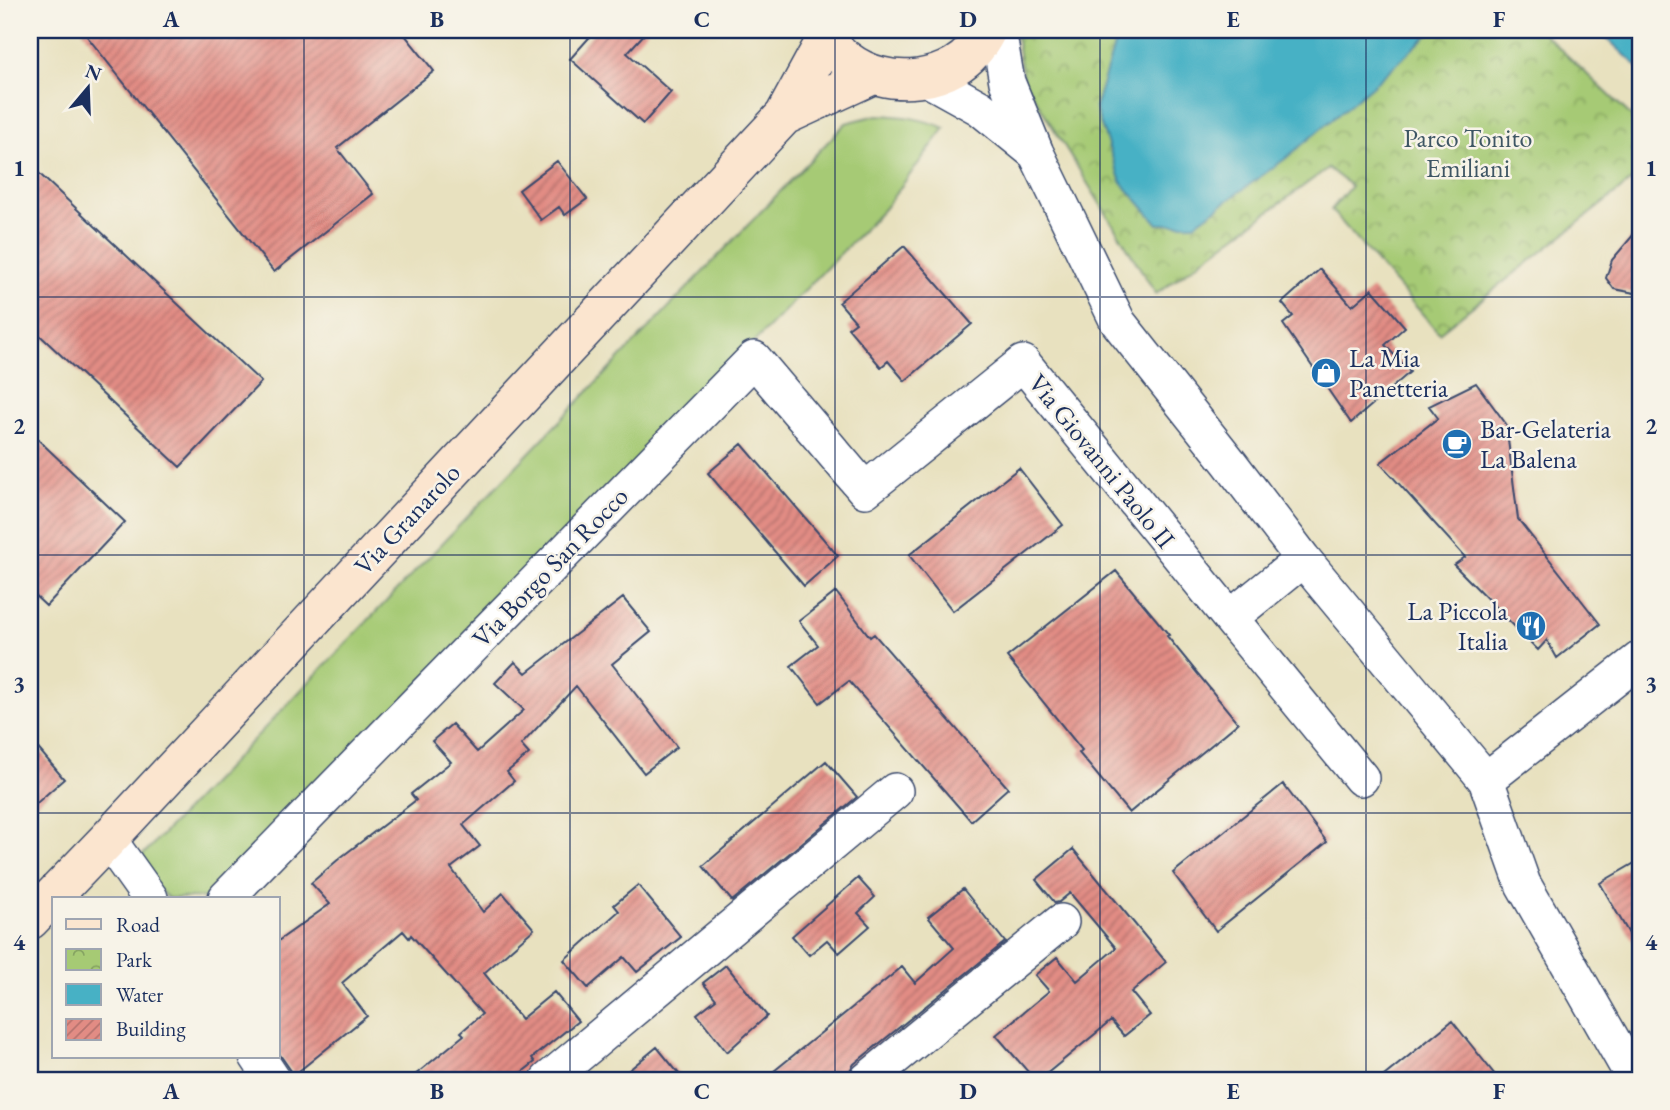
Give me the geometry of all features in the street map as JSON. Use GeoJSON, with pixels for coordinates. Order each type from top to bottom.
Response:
{"type":"FeatureCollection","features":[{"type":"Feature","properties":{"kind":"main road"},"geometry":{"type":"LineString","coordinates":[[784,116],[824,34],[847,60],[873,75],[899,80],[926,78],[956,66],[980,44],[987,30]]}},
{"type":"Feature","properties":{"kind":"main road"},"geometry":{"type":"LineString","coordinates":[[784,116],[873,75]]}},
{"type":"Feature","properties":{"kind":"main road","name":"Via Granarolo"},"geometry":{"type":"LineString","coordinates":[[52,897],[784,116]]}},
{"type":"Feature","properties":{"kind":"main road","name":"Via Granarolo"},"geometry":{"type":"LineString","coordinates":[[30,920],[52,897]]}},
{"type":"Feature","properties":{"kind":"street"},"geometry":{"type":"LineString","coordinates":[[998,30],[1007,82],[1036,153],[1118,322],[1303,559],[1486,780],[1523,884],[1635,1080]]}},
{"type":"Feature","properties":{"kind":"street"},"geometry":{"type":"LineString","coordinates":[[926,78],[979,108],[1036,153]]}},
{"type":"Feature","properties":{"kind":"street","name":"Via Borgo San Rocco"},"geometry":{"type":"LineString","coordinates":[[227,897],[754,359],[866,490]]}},
{"type":"Feature","properties":{"kind":"street","name":"Via Giovanni Paolo II"},"geometry":{"type":"LineString","coordinates":[[866,490],[1023,363],[1361,778]]}},
{"type":"Feature","properties":{"kind":"street"},"geometry":{"type":"LineString","coordinates":[[1230,618],[1303,559]]}},
{"type":"Feature","properties":{"kind":"street"},"geometry":{"type":"LineString","coordinates":[[1486,780],[1640,659]]}},
{"type":"Feature","properties":{"kind":"street"},"geometry":{"type":"LineString","coordinates":[[548,1080],[895,791]]}},
{"type":"Feature","properties":{"kind":"street"},"geometry":{"type":"LineString","coordinates":[[108,839],[149,897]]}},
{"type":"Feature","properties":{"kind":"street"},"geometry":{"type":"LineString","coordinates":[[867,1080],[1061,922]]}},
{"type":"Feature","properties":{"kind":"street"},"geometry":{"type":"LineString","coordinates":[[258,1058],[273,1080]]}},
{"type":"Feature","properties":{"kind":"green space","name":"Parco Tonito Emiliani"},"geometry":{"type":"Polygon","coordinates":[[[1015,30],[1540,30],[1640,124],[1640,174],[1439,333],[1331,210],[1351,186],[1328,168],[1156,294],[1023,79],[1015,30]]]}},
{"type":"Feature","properties":{"kind":"green space"},"geometry":{"type":"Polygon","coordinates":[[[877,115],[912,118],[945,128],[884,209],[212,897],[167,897],[133,865],[846,123],[877,115]]]}},
{"type":"Feature","properties":{"kind":"water"},"geometry":{"type":"Polygon","coordinates":[[[1122,30],[1433,30],[1379,80],[1285,159],[1195,224],[1158,224],[1121,182],[1095,108],[1117,36],[1122,30]]]}},
{"type":"Feature","properties":{"kind":"water"},"geometry":{"type":"Polygon","coordinates":[[[1598,30],[1640,30],[1640,69],[1598,30]]]}},
{"type":"Feature","properties":{"kind":"building"},"geometry":{"type":"Polygon","coordinates":[[[82,30],[401,30],[434,71],[337,148],[373,194],[274,272],[82,30]]]}},
{"type":"Feature","properties":{"kind":"building"},"geometry":{"type":"Polygon","coordinates":[[[596,30],[648,30],[627,53],[671,92],[643,124],[570,59],[596,30]]]}},
{"type":"Feature","properties":{"kind":"building"},"geometry":{"type":"Polygon","coordinates":[[[557,161],[587,199],[565,215],[559,207],[541,220],[519,190],[557,161]]]}},
{"type":"Feature","properties":{"kind":"building"},"geometry":{"type":"Polygon","coordinates":[[[30,165],[261,382],[180,467],[30,326],[30,165]]]}},
{"type":"Feature","properties":{"kind":"building"},"geometry":{"type":"Polygon","coordinates":[[[1640,227],[1640,294],[1614,289],[1606,278],[1612,260],[1640,227]]]}},
{"type":"Feature","properties":{"kind":"building"},"geometry":{"type":"Polygon","coordinates":[[[904,246],[972,324],[905,381],[888,361],[881,367],[848,328],[856,322],[839,302],[904,246]]]}},
{"type":"Feature","properties":{"kind":"building"},"geometry":{"type":"Polygon","coordinates":[[[1320,269],[1352,306],[1372,289],[1405,327],[1385,345],[1410,372],[1351,423],[1283,324],[1293,316],[1282,303],[1320,269]]]}},
{"type":"Feature","properties":{"kind":"building"},"geometry":{"type":"Polygon","coordinates":[[[1476,383],[1506,424],[1518,519],[1600,624],[1557,658],[1547,640],[1538,650],[1454,565],[1465,557],[1380,463],[1438,418],[1429,406],[1476,383]]]}},
{"type":"Feature","properties":{"kind":"building"},"geometry":{"type":"Polygon","coordinates":[[[30,432],[125,522],[46,606],[30,591],[30,432]]]}},
{"type":"Feature","properties":{"kind":"building"},"geometry":{"type":"Polygon","coordinates":[[[742,444],[838,556],[804,586],[708,473],[742,444]]]}},
{"type":"Feature","properties":{"kind":"building"},"geometry":{"type":"Polygon","coordinates":[[[1019,468],[1063,525],[953,611],[909,555],[1019,468]]]}},
{"type":"Feature","properties":{"kind":"building"},"geometry":{"type":"Polygon","coordinates":[[[1116,571],[1238,723],[1129,813],[1079,753],[1082,750],[1007,657],[1116,571]]]}},
{"type":"Feature","properties":{"kind":"building"},"geometry":{"type":"Polygon","coordinates":[[[836,592],[870,637],[874,634],[1008,788],[971,821],[849,681],[820,703],[791,666],[818,645],[799,621],[836,592]]]}},
{"type":"Feature","properties":{"kind":"building"},"geometry":{"type":"Polygon","coordinates":[[[623,598],[651,632],[612,664],[677,747],[644,773],[576,686],[521,745],[529,754],[507,772],[514,781],[463,825],[480,846],[451,868],[483,912],[503,893],[534,929],[484,973],[521,1019],[554,992],[578,1021],[532,1058],[535,1062],[512,1080],[409,1080],[464,1035],[461,1032],[482,1014],[411,935],[409,938],[403,931],[342,983],[367,1016],[294,1075],[280,1055],[280,940],[330,904],[311,883],[416,800],[411,794],[451,762],[432,741],[452,724],[477,752],[524,710],[495,683],[515,662],[526,673],[623,598]]]}},
{"type":"Feature","properties":{"kind":"building"},"geometry":{"type":"Polygon","coordinates":[[[30,739],[64,779],[30,809],[30,739]]]}},
{"type":"Feature","properties":{"kind":"building"},"geometry":{"type":"Polygon","coordinates":[[[826,761],[857,797],[732,901],[703,866],[826,761]]]}},
{"type":"Feature","properties":{"kind":"building"},"geometry":{"type":"Polygon","coordinates":[[[1283,784],[1327,842],[1216,931],[1173,873],[1283,784]]]}},
{"type":"Feature","properties":{"kind":"building"},"geometry":{"type":"Polygon","coordinates":[[[1073,849],[1166,962],[1131,992],[1150,1015],[1124,1036],[1111,1021],[1039,1080],[1035,1080],[996,1035],[1049,991],[1035,975],[1057,957],[1077,981],[1116,948],[1070,893],[1055,903],[1036,880],[1073,849]]]}},
{"type":"Feature","properties":{"kind":"building"},"geometry":{"type":"Polygon","coordinates":[[[1640,860],[1640,953],[1600,883],[1640,860]]]}},
{"type":"Feature","properties":{"kind":"building"},"geometry":{"type":"Polygon","coordinates":[[[858,878],[875,897],[858,913],[870,926],[839,953],[827,940],[809,955],[792,936],[858,878]]]}},
{"type":"Feature","properties":{"kind":"building"},"geometry":{"type":"Polygon","coordinates":[[[638,885],[681,937],[637,972],[624,957],[588,988],[564,960],[619,911],[614,905],[638,885]]]}},
{"type":"Feature","properties":{"kind":"building"},"geometry":{"type":"Polygon","coordinates":[[[963,889],[1005,942],[854,1064],[847,1080],[763,1080],[902,967],[915,983],[954,948],[928,917],[963,889]]]}},
{"type":"Feature","properties":{"kind":"building"},"geometry":{"type":"Polygon","coordinates":[[[726,965],[767,1016],[727,1052],[697,1014],[716,999],[703,983],[726,965]]]}},
{"type":"Feature","properties":{"kind":"building"},"geometry":{"type":"Polygon","coordinates":[[[1452,1021],[1499,1080],[1379,1080],[1452,1021]]]}},
{"type":"Feature","properties":{"kind":"building"},"geometry":{"type":"Polygon","coordinates":[[[657,1047],[684,1080],[617,1080],[657,1047]]]}},
{"type":"Feature","properties":{"kind":"place","name":"La Mia Panetteria"},"geometry":{"type":"Point","coordinates":[1326,373]}},
{"type":"Feature","properties":{"kind":"place","name":"Bar-Gelateria La Balena"},"geometry":{"type":"Point","coordinates":[1457,444]}},
{"type":"Feature","properties":{"kind":"place","name":"La Piccola Italia"},"geometry":{"type":"Point","coordinates":[1531,626]}}]}
